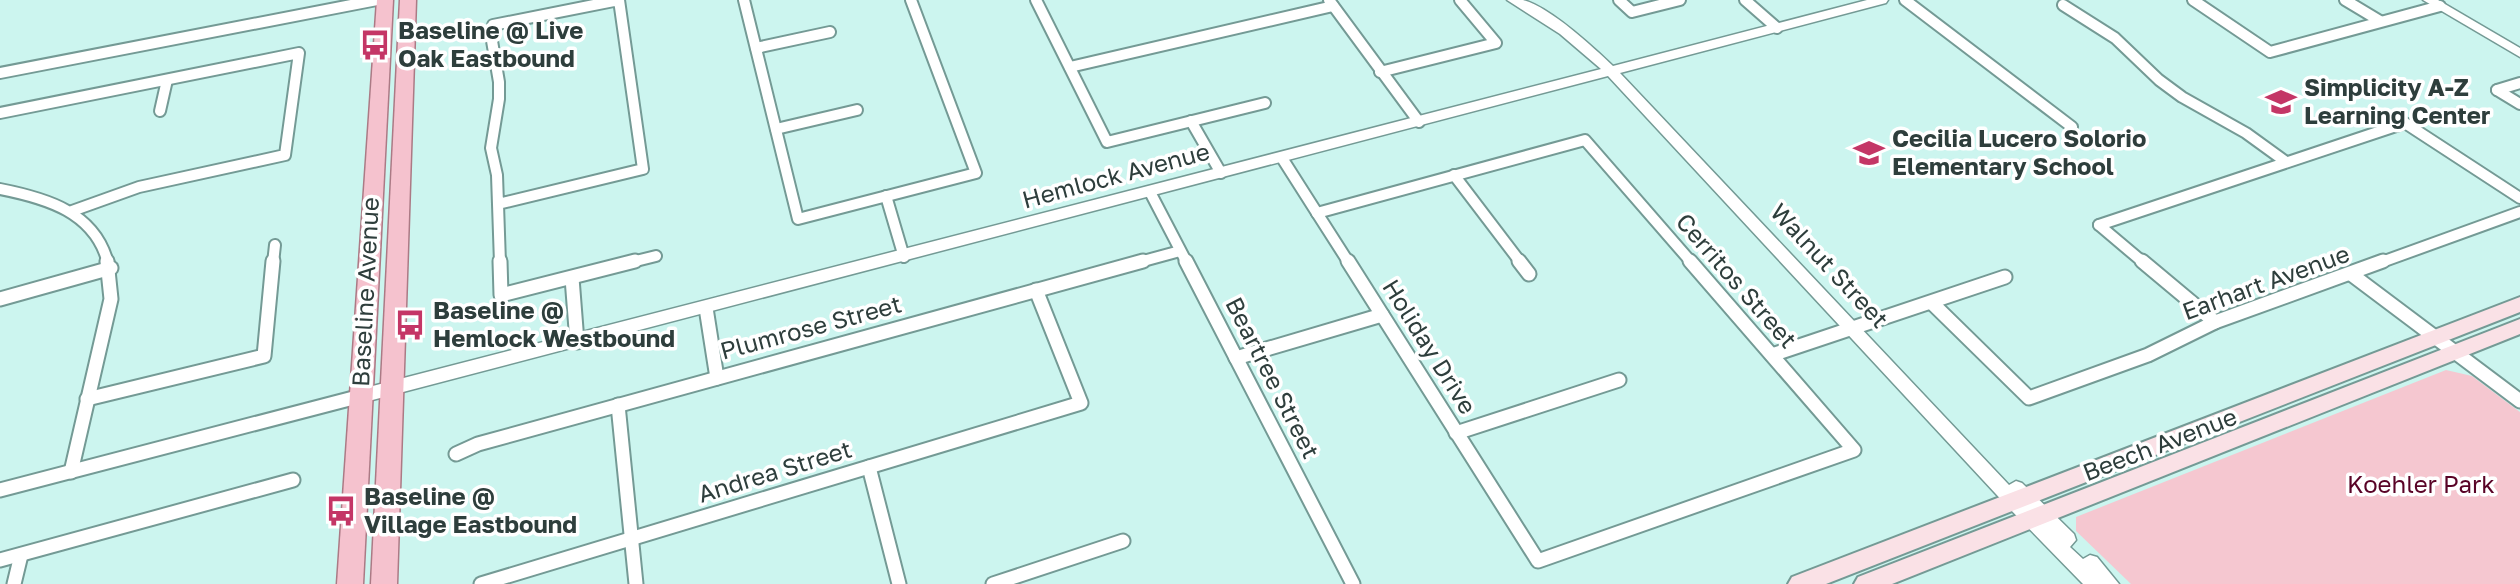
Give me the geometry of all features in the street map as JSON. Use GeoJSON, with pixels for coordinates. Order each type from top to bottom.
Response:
{"type":"FeatureCollection","features":[{"type":"Feature","properties":{"kind":"main road","name":"Baseline Avenue"},"geometry":{"type":"LineString","coordinates":[[350,584],[385,0]]}},
{"type":"Feature","properties":{"kind":"main road","name":"Baseline Avenue"},"geometry":{"type":"LineString","coordinates":[[384,584],[408,0]]}},
{"type":"Feature","properties":{"kind":"main road","name":"Beech Avenue"},"geometry":{"type":"LineString","coordinates":[[1866,584],[2028,508],[2520,304]]}},
{"type":"Feature","properties":{"kind":"main road","name":"Beech Avenue"},"geometry":{"type":"LineString","coordinates":[[1800,584],[2028,508],[2520,326]]}},
{"type":"Feature","properties":{"kind":"street"},"geometry":{"type":"LineString","coordinates":[[0,73],[377,0]]}},
{"type":"Feature","properties":{"kind":"street"},"geometry":{"type":"LineString","coordinates":[[555,0],[555,12]]}},
{"type":"Feature","properties":{"kind":"street"},"geometry":{"type":"LineString","coordinates":[[498,204],[643,169],[619,0],[493,25],[491,35],[499,90],[491,148],[497,175],[498,204],[502,295],[656,256]]}},
{"type":"Feature","properties":{"kind":"street"},"geometry":{"type":"LineString","coordinates":[[744,0],[798,219],[976,173],[911,0]]}},
{"type":"Feature","properties":{"kind":"street"},"geometry":{"type":"LineString","coordinates":[[1037,0],[1107,142],[1265,103]]}},
{"type":"Feature","properties":{"kind":"street"},"geometry":{"type":"LineString","coordinates":[[1380,72],[1496,43],[1460,0]]}},
{"type":"Feature","properties":{"kind":"street","name":"Walnut Street"},"geometry":{"type":"LineString","coordinates":[[1513,0],[1545,17],[1616,70],[2028,508],[2095,584]]}},
{"type":"Feature","properties":{"kind":"street"},"geometry":{"type":"LineString","coordinates":[[1529,0],[1561,19],[1616,70]]}},
{"type":"Feature","properties":{"kind":"street"},"geometry":{"type":"LineString","coordinates":[[1619,0],[1632,12],[1680,0]]}},
{"type":"Feature","properties":{"kind":"street"},"geometry":{"type":"LineString","coordinates":[[1745,0],[1777,28]]}},
{"type":"Feature","properties":{"kind":"street","name":"Hemlock Avenue"},"geometry":{"type":"LineString","coordinates":[[361,396],[904,257],[1882,0]]}},
{"type":"Feature","properties":{"kind":"street"},"geometry":{"type":"LineString","coordinates":[[1905,0],[1952,37],[2020,83],[2072,127]]}},
{"type":"Feature","properties":{"kind":"street"},"geometry":{"type":"LineString","coordinates":[[2193,0],[2270,52],[2380,21],[2400,19],[2439,2]]}},
{"type":"Feature","properties":{"kind":"street"},"geometry":{"type":"LineString","coordinates":[[2345,0],[2380,21]]}},
{"type":"Feature","properties":{"kind":"street"},"geometry":{"type":"LineString","coordinates":[[2439,2],[2520,43]]}},
{"type":"Feature","properties":{"kind":"street"},"geometry":{"type":"LineString","coordinates":[[2439,2],[2520,53]]}},
{"type":"Feature","properties":{"kind":"street"},"geometry":{"type":"LineString","coordinates":[[1070,67],[1331,3],[1419,122]]}},
{"type":"Feature","properties":{"kind":"street"},"geometry":{"type":"LineString","coordinates":[[2063,5],[2115,38],[2182,97],[2246,133],[2286,162]]}},
{"type":"Feature","properties":{"kind":"street"},"geometry":{"type":"LineString","coordinates":[[756,48],[830,32]]}},
{"type":"Feature","properties":{"kind":"street"},"geometry":{"type":"LineString","coordinates":[[0,113],[299,53],[285,155],[139,187],[72,211]]}},
{"type":"Feature","properties":{"kind":"street"},"geometry":{"type":"LineString","coordinates":[[160,111],[167,80]]}},
{"type":"Feature","properties":{"kind":"street"},"geometry":{"type":"LineString","coordinates":[[2520,83],[2497,90],[2520,104]]}},
{"type":"Feature","properties":{"kind":"street"},"geometry":{"type":"LineString","coordinates":[[776,129],[857,110]]}},
{"type":"Feature","properties":{"kind":"street"},"geometry":{"type":"LineString","coordinates":[[1191,121],[1221,173]]}},
{"type":"Feature","properties":{"kind":"street"},"geometry":{"type":"LineString","coordinates":[[2215,322],[2099,225],[2406,123],[2520,198]]}},
{"type":"Feature","properties":{"kind":"street","name":"Cerritos Street"},"geometry":{"type":"LineString","coordinates":[[1454,176],[1585,140],[1854,450],[1538,561]]}},
{"type":"Feature","properties":{"kind":"street","name":"Holiday Drive"},"geometry":{"type":"LineString","coordinates":[[1282,158],[1538,561]]}},
{"type":"Feature","properties":{"kind":"street"},"geometry":{"type":"LineString","coordinates":[[1317,213],[1454,176],[1529,274]]}},
{"type":"Feature","properties":{"kind":"street"},"geometry":{"type":"LineString","coordinates":[[0,188],[45,199],[72,211],[97,233],[111,268],[111,299],[71,472]]}},
{"type":"Feature","properties":{"kind":"street","name":"Beartree Street"},"geometry":{"type":"LineString","coordinates":[[1150,192],[1353,584]]}},
{"type":"Feature","properties":{"kind":"street"},"geometry":{"type":"LineString","coordinates":[[886,197],[904,257]]}},
{"type":"Feature","properties":{"kind":"street","name":"Earhart Avenue"},"geometry":{"type":"LineString","coordinates":[[1932,303],[2029,398],[2148,355],[2215,322],[2520,212]]}},
{"type":"Feature","properties":{"kind":"street"},"geometry":{"type":"LineString","coordinates":[[88,399],[264,356],[275,245]]}},
{"type":"Feature","properties":{"kind":"street","name":"Plumrose Street"},"geometry":{"type":"LineString","coordinates":[[456,454],[478,444],[1180,251]]}},
{"type":"Feature","properties":{"kind":"street"},"geometry":{"type":"LineString","coordinates":[[0,299],[55,286],[111,268]]}},
{"type":"Feature","properties":{"kind":"street"},"geometry":{"type":"LineString","coordinates":[[2351,274],[2520,401]]}},
{"type":"Feature","properties":{"kind":"street"},"geometry":{"type":"LineString","coordinates":[[1772,355],[2005,277]]}},
{"type":"Feature","properties":{"kind":"street"},"geometry":{"type":"LineString","coordinates":[[572,278],[577,342]]}},
{"type":"Feature","properties":{"kind":"street","name":"Andrea Street"},"geometry":{"type":"LineString","coordinates":[[481,584],[1081,403],[1036,290]]}},
{"type":"Feature","properties":{"kind":"street"},"geometry":{"type":"LineString","coordinates":[[706,308],[717,378]]}},
{"type":"Feature","properties":{"kind":"street"},"geometry":{"type":"LineString","coordinates":[[1236,358],[1382,315]]}},
{"type":"Feature","properties":{"kind":"street"},"geometry":{"type":"LineString","coordinates":[[1456,433],[1619,380]]}},
{"type":"Feature","properties":{"kind":"street"},"geometry":{"type":"LineString","coordinates":[[0,491],[361,396]]}},
{"type":"Feature","properties":{"kind":"street"},"geometry":{"type":"LineString","coordinates":[[618,405],[636,584]]}},
{"type":"Feature","properties":{"kind":"street"},"geometry":{"type":"LineString","coordinates":[[869,467],[899,584]]}},
{"type":"Feature","properties":{"kind":"street"},"geometry":{"type":"LineString","coordinates":[[0,561],[293,480]]}},
{"type":"Feature","properties":{"kind":"street","name":"Walnut Street"},"geometry":{"type":"LineString","coordinates":[[2028,508],[2110,584]]}},
{"type":"Feature","properties":{"kind":"street"},"geometry":{"type":"LineString","coordinates":[[993,584],[1123,541]]}},
{"type":"Feature","properties":{"kind":"street"},"geometry":{"type":"LineString","coordinates":[[14,584],[21,555]]}},
{"type":"Feature","properties":{"kind":"green space","name":"Koehler Park"},"geometry":{"type":"Polygon","coordinates":[[[2446,370],[2472,376],[2520,412],[2520,584],[2131,584],[2076,531],[2076,517],[2446,370]]]}},
{"type":"Feature","properties":{"kind":"place","name":"Baseline @ Live Oak Eastbound"},"geometry":{"type":"Point","coordinates":[375,45]}},
{"type":"Feature","properties":{"kind":"place","name":"Simplicity A-Z Learning Center"},"geometry":{"type":"Point","coordinates":[2281,102]}},
{"type":"Feature","properties":{"kind":"place","name":"Cecilia Lucero Solorio Elementary School"},"geometry":{"type":"Point","coordinates":[1869,153]}},
{"type":"Feature","properties":{"kind":"place","name":"Baseline @ Hemlock Westbound"},"geometry":{"type":"Point","coordinates":[410,325]}},
{"type":"Feature","properties":{"kind":"place","name":"Baseline @ Village Eastbound"},"geometry":{"type":"Point","coordinates":[341,511]}}]}
